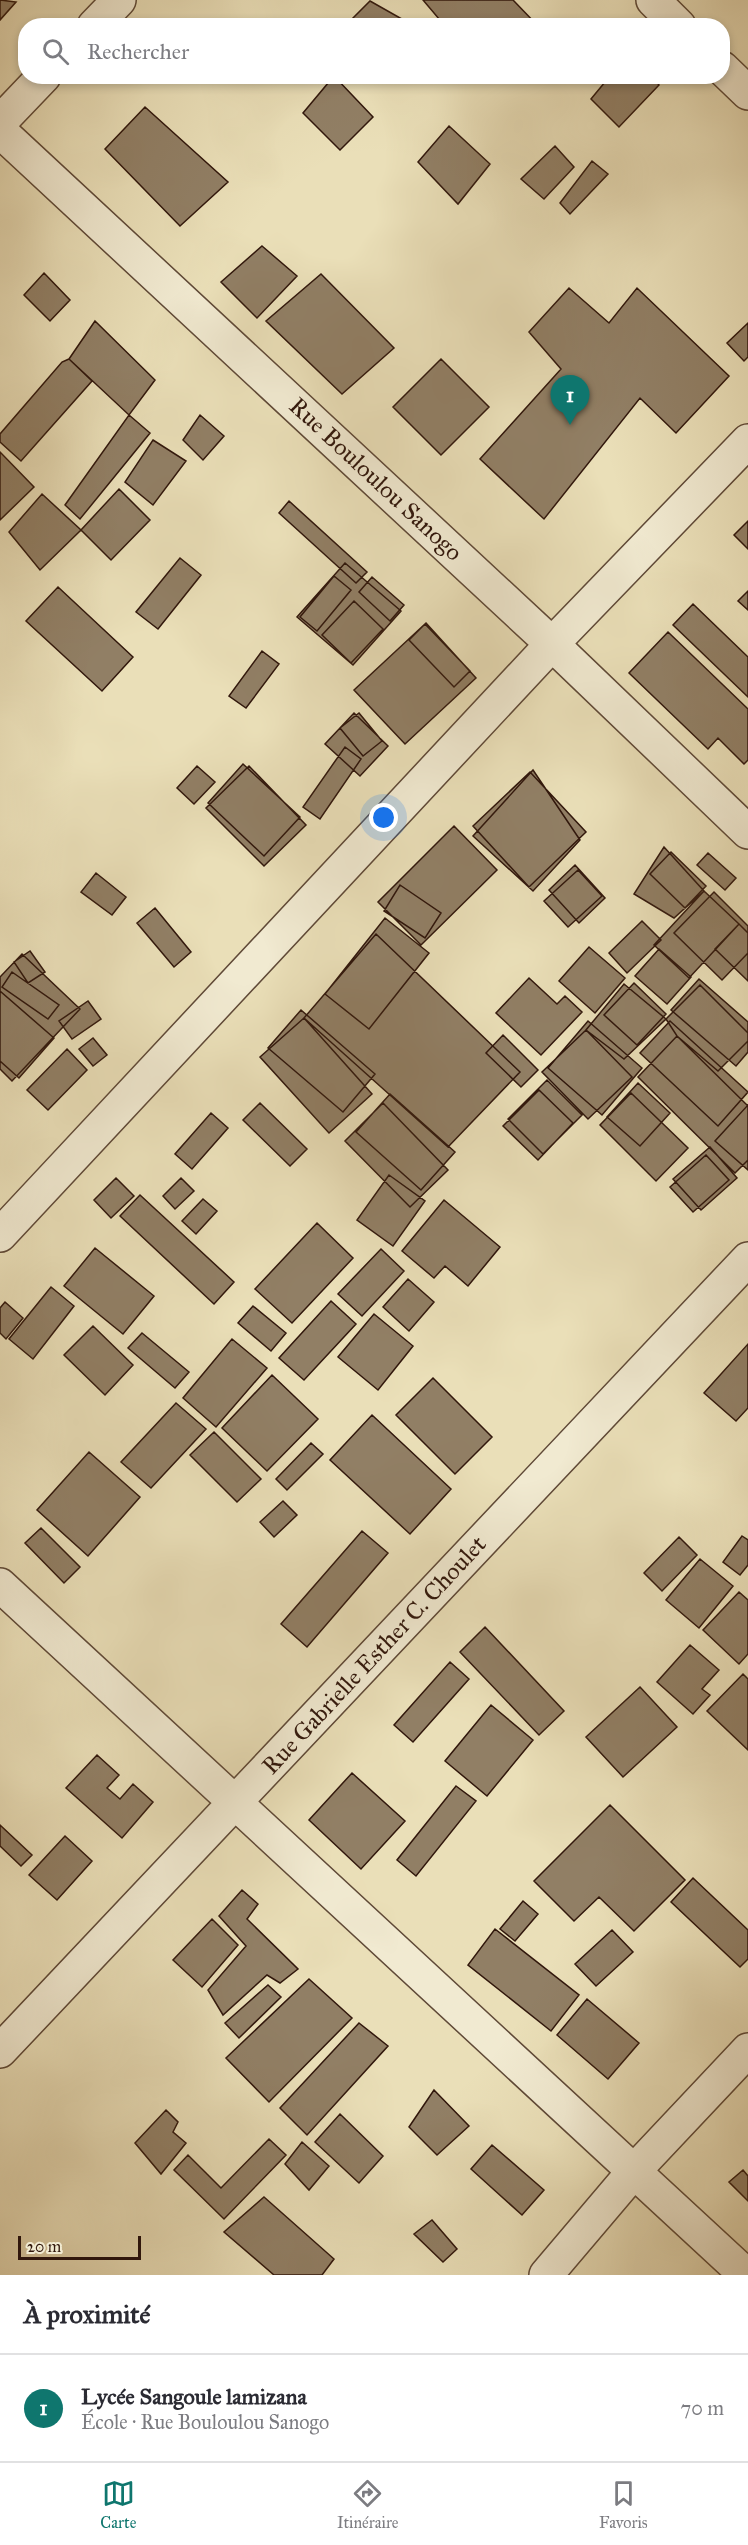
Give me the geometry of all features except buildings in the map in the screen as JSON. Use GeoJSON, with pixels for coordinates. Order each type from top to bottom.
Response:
{"type":"FeatureCollection","features":[{"type":"Feature","properties":{"kind":"street"},"geometry":{"type":"LineString","coordinates":[[102,18],[119,0]]}},
{"type":"Feature","properties":{"kind":"street"},"geometry":{"type":"LineString","coordinates":[[653,0],[671,18]]}},
{"type":"Feature","properties":{"kind":"street"},"geometry":{"type":"LineString","coordinates":[[730,75],[748,93]]}},
{"type":"Feature","properties":{"kind":"street"},"geometry":{"type":"LineString","coordinates":[[0,122],[36,84]]}},
{"type":"Feature","properties":{"kind":"street","name":"Rue Bouloulou Sanogo"},"geometry":{"type":"LineString","coordinates":[[0,131],[552,644],[748,832]]}},
{"type":"Feature","properties":{"kind":"street"},"geometry":{"type":"LineString","coordinates":[[0,1235],[552,644],[748,441]]}},
{"type":"Feature","properties":{"kind":"street","name":"Rue Gabrielle Esther C. Choulet"},"geometry":{"type":"LineString","coordinates":[[0,2051],[748,1258]]}},
{"type":"Feature","properties":{"kind":"street"},"geometry":{"type":"LineString","coordinates":[[0,1585],[746,2275]]}},
{"type":"Feature","properties":{"kind":"street"},"geometry":{"type":"LineString","coordinates":[[546,2275],[635,2170],[748,2050]]}},
{"type":"Feature","properties":{"kind":"place","name":"Lycée Sangoule lamizana"},"geometry":{"type":"Point","coordinates":[570,425]}}]}
